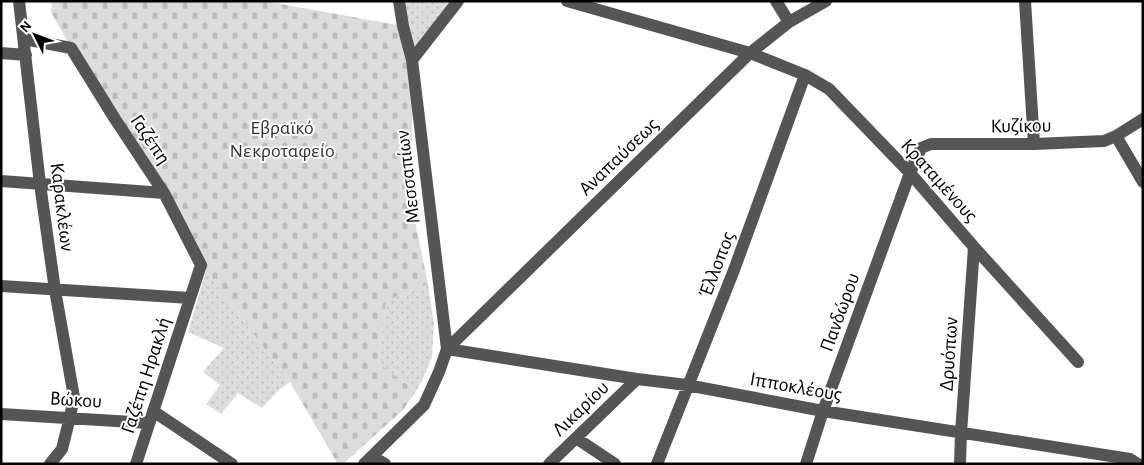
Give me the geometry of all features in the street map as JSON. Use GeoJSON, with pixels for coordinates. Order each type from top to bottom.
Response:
{"type":"FeatureCollection","features":[{"type":"Feature","properties":{"kind":"street","name":"Καρακλέων"},"geometry":{"type":"LineString","coordinates":[[19,1],[40,184],[55,290],[74,397],[62,449],[50,464]]}},
{"type":"Feature","properties":{"kind":"street","name":"Μεσσαπίων"},"geometry":{"type":"LineString","coordinates":[[399,1],[412,60],[447,349]]}},
{"type":"Feature","properties":{"kind":"street"},"geometry":{"type":"LineString","coordinates":[[412,60],[458,1]]}},
{"type":"Feature","properties":{"kind":"street","name":"Κραταμένους"},"geometry":{"type":"LineString","coordinates":[[567,1],[750,53],[805,75],[829,88],[910,173],[1078,362]]}},
{"type":"Feature","properties":{"kind":"street","name":"Αναπαύσεως"},"geometry":{"type":"LineString","coordinates":[[447,349],[750,53],[789,22],[826,1]]}},
{"type":"Feature","properties":{"kind":"street"},"geometry":{"type":"LineString","coordinates":[[1025,1],[1034,144]]}},
{"type":"Feature","properties":{"kind":"street"},"geometry":{"type":"LineString","coordinates":[[778,3],[789,22]]}},
{"type":"Feature","properties":{"kind":"street","name":"Γαζέπη"},"geometry":{"type":"LineString","coordinates":[[24,40],[71,48],[114,119],[164,193],[201,265],[190,298]]}},
{"type":"Feature","properties":{"kind":"street"},"geometry":{"type":"LineString","coordinates":[[1,53],[26,55]]}},
{"type":"Feature","properties":{"kind":"street","name":"Έλλοπος"},"geometry":{"type":"LineString","coordinates":[[657,464],[734,270],[805,75]]}},
{"type":"Feature","properties":{"kind":"street","name":"Κυζίκου"},"geometry":{"type":"LineString","coordinates":[[910,173],[921,148],[931,144],[1034,144],[1104,141],[1116,136],[1143,119]]}},
{"type":"Feature","properties":{"kind":"street"},"geometry":{"type":"LineString","coordinates":[[1116,136],[1143,182]]}},
{"type":"Feature","properties":{"kind":"street","name":"Πανδώρου"},"geometry":{"type":"LineString","coordinates":[[806,464],[823,411],[910,173]]}},
{"type":"Feature","properties":{"kind":"street"},"geometry":{"type":"LineString","coordinates":[[1,181],[164,193]]}},
{"type":"Feature","properties":{"kind":"street","name":"Δρυόπων"},"geometry":{"type":"LineString","coordinates":[[960,464],[974,247]]}},
{"type":"Feature","properties":{"kind":"street"},"geometry":{"type":"LineString","coordinates":[[1,286],[190,298]]}},
{"type":"Feature","properties":{"kind":"street","name":"Γαζέπη Ηρακλή"},"geometry":{"type":"LineString","coordinates":[[136,464],[190,298]]}},
{"type":"Feature","properties":{"kind":"street"},"geometry":{"type":"LineString","coordinates":[[369,460],[424,405],[447,349]]}},
{"type":"Feature","properties":{"kind":"street","name":"Ιπποκλέους"},"geometry":{"type":"LineString","coordinates":[[447,349],[687,385],[823,411],[1130,459],[1138,464]]}},
{"type":"Feature","properties":{"kind":"street","name":"Λικαρίου"},"geometry":{"type":"LineString","coordinates":[[549,464],[637,379]]}},
{"type":"Feature","properties":{"kind":"street","name":"Βώκου"},"geometry":{"type":"LineString","coordinates":[[1,414],[70,418],[151,417]]}},
{"type":"Feature","properties":{"kind":"street"},"geometry":{"type":"LineString","coordinates":[[151,417],[232,464]]}},
{"type":"Feature","properties":{"kind":"street"},"geometry":{"type":"LineString","coordinates":[[576,438],[615,464]]}},
{"type":"Feature","properties":{"kind":"street"},"geometry":{"type":"LineString","coordinates":[[369,460],[385,464]]}},
{"type":"Feature","properties":{"kind":"green space","name":"Εβραϊκό Νεκροταφείο"},"geometry":{"type":"Polygon","coordinates":[[[52,1],[264,1],[403,26],[412,60],[412,207],[428,284],[386,301],[378,363],[416,391],[403,410],[343,464],[338,464],[290,382],[206,271],[164,193],[71,48],[51,12],[52,1]]]}},
{"type":"Feature","properties":{"kind":"green space"},"geometry":{"type":"Polygon","coordinates":[[[399,1],[458,1],[412,60],[399,1]]]}},
{"type":"Feature","properties":{"kind":"green space"},"geometry":{"type":"Polygon","coordinates":[[[206,271],[290,382],[280,389],[262,408],[238,393],[221,414],[206,404],[220,385],[203,372],[224,348],[188,332],[206,271]]]}},
{"type":"Feature","properties":{"kind":"green space"},"geometry":{"type":"Polygon","coordinates":[[[428,284],[434,324],[432,357],[416,391],[378,363],[386,301],[428,284]]]}}]}
